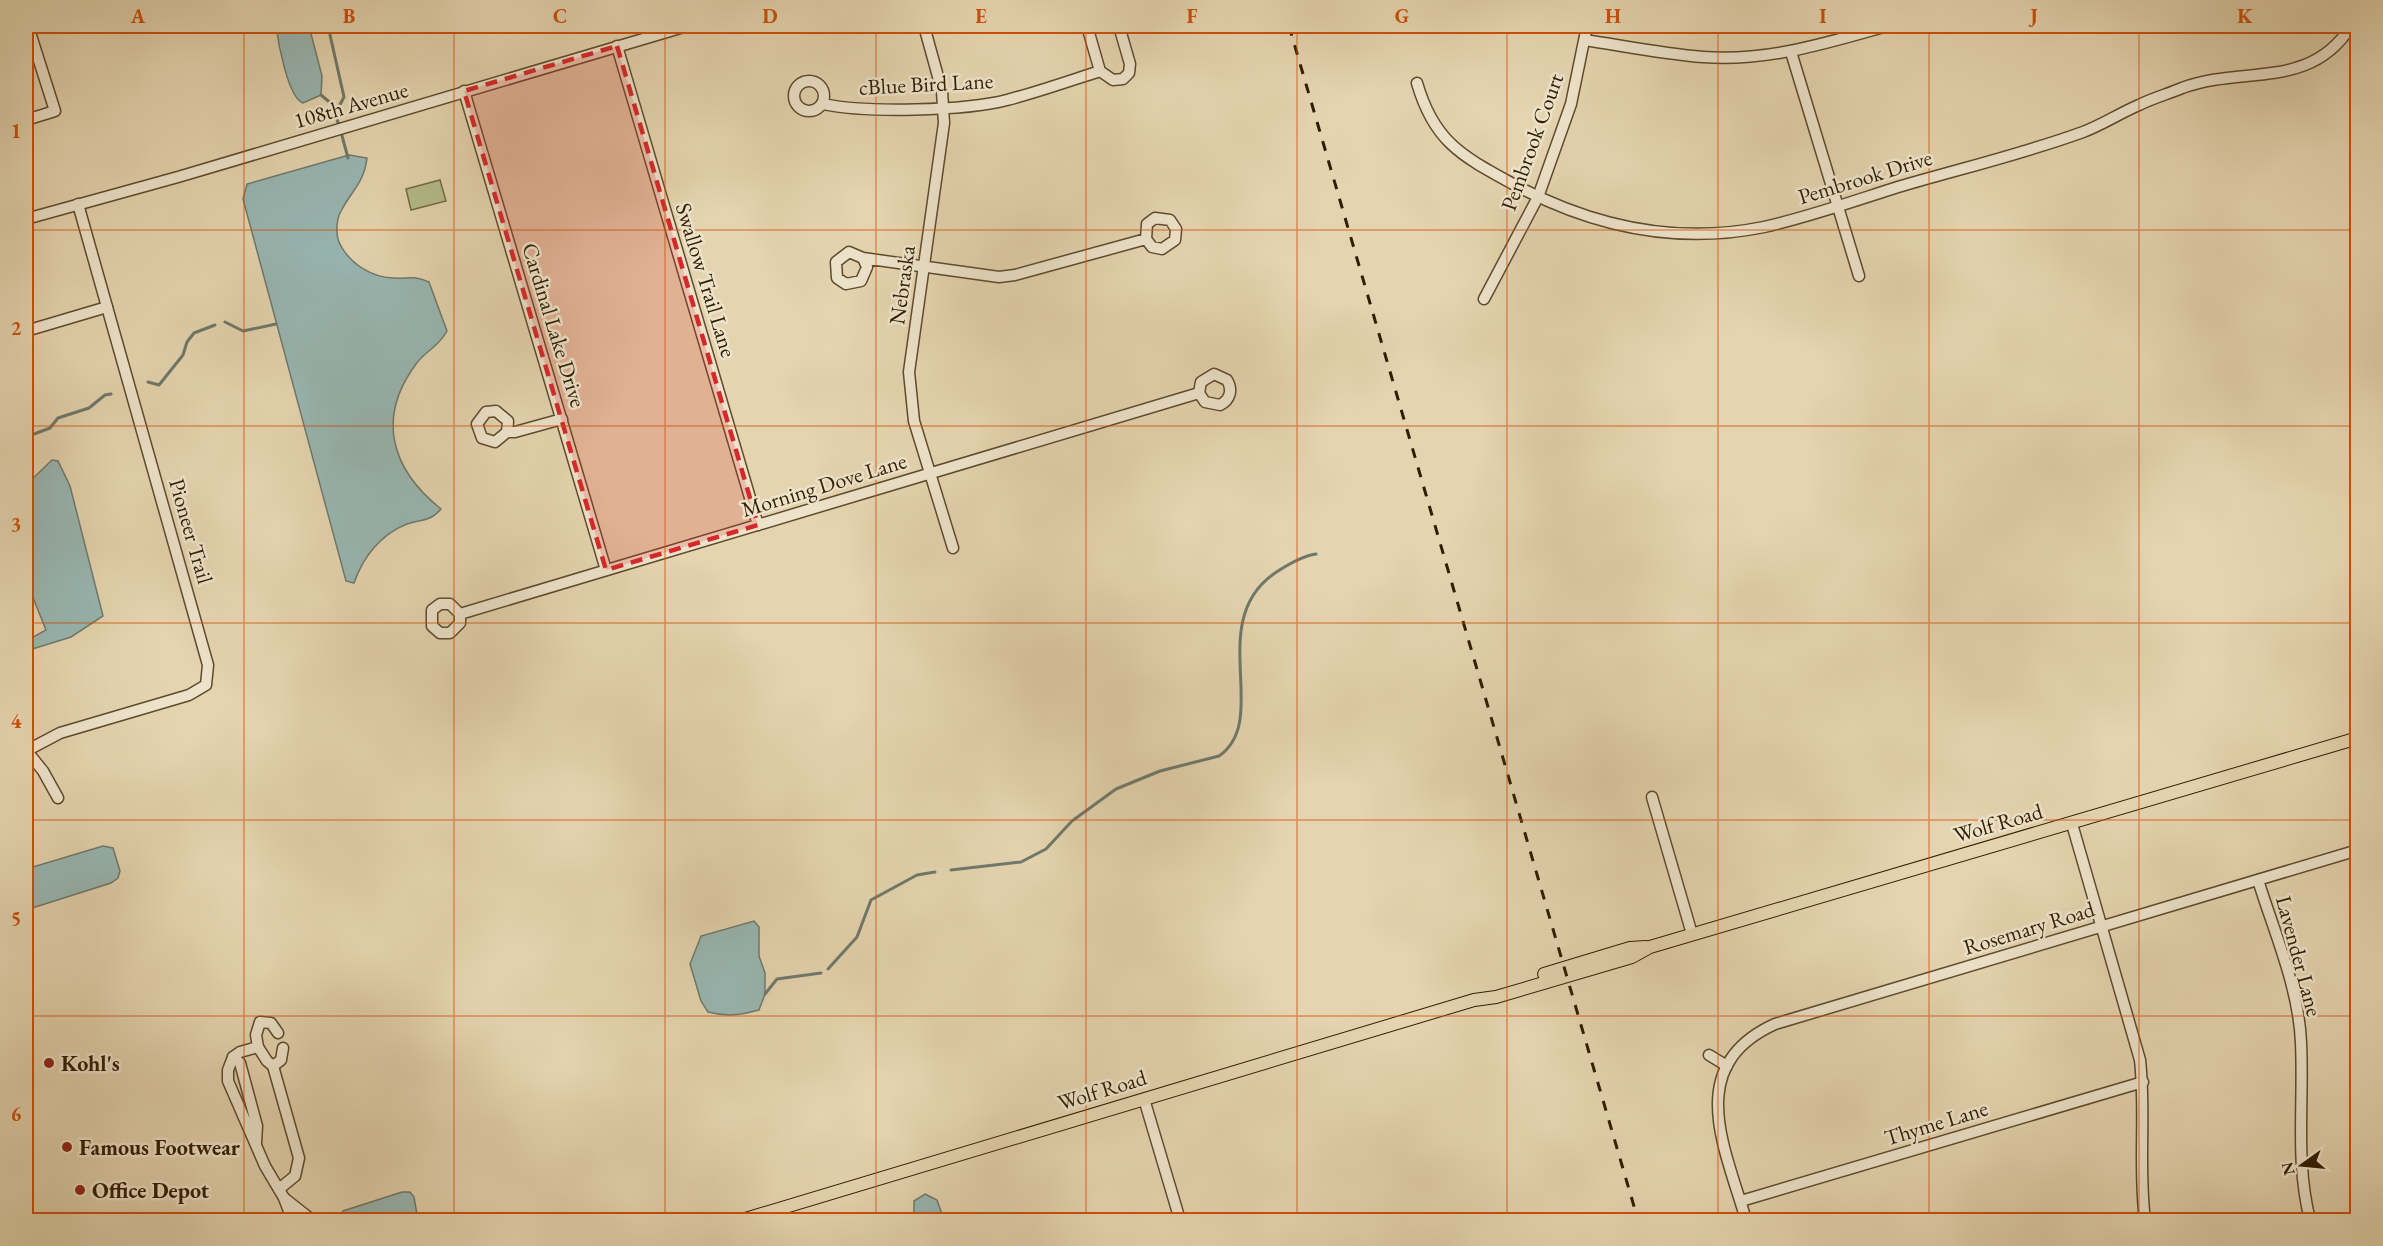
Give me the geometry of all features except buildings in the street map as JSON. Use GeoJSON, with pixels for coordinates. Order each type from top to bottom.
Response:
{"type":"FeatureCollection","features":[{"type":"Feature","properties":{"kind":"main road","name":"Wolf Road"},"geometry":{"type":"LineString","coordinates":[[742,1221],[1474,1000],[1494,989],[1630,948],[1650,947],[2358,738]]}},
{"type":"Feature","properties":{"kind":"street"},"geometry":{"type":"LineString","coordinates":[[26,120],[55,111],[27,26]]}},
{"type":"Feature","properties":{"kind":"street","name":"108th Avenue"},"geometry":{"type":"LineString","coordinates":[[26,219],[687,26]]}},
{"type":"Feature","properties":{"kind":"street","name":"Nebraska"},"geometry":{"type":"LineString","coordinates":[[924,26],[944,107],[944,123],[909,372],[910,403],[953,548]]}},
{"type":"Feature","properties":{"kind":"street"},"geometry":{"type":"LineString","coordinates":[[1087,26],[1100,72]]}},
{"type":"Feature","properties":{"kind":"street","name":"cBlue Bird Lane"},"geometry":{"type":"LineString","coordinates":[[823,104],[840,107],[944,107],[1006,100],[1100,72],[1113,80],[1123,79],[1129,74],[1130,64],[1119,26]]}},
{"type":"Feature","properties":{"kind":"street","name":"Pembrook Court"},"geometry":{"type":"LineString","coordinates":[[1484,299],[1538,197],[1571,104],[1587,26]]}},
{"type":"Feature","properties":{"kind":"street"},"geometry":{"type":"LineString","coordinates":[[1585,40],[1704,57],[1791,52],[1887,26]]}},
{"type":"Feature","properties":{"kind":"street","name":"Pembrook Drive"},"geometry":{"type":"LineString","coordinates":[[1417,83],[1424,106],[1439,132],[1463,156],[1538,197],[1609,224],[1656,232],[1693,234],[1764,227],[1837,206],[2082,132],[2139,104],[2189,86],[2233,76],[2274,74],[2294,70],[2325,54],[2351,26]]}},
{"type":"Feature","properties":{"kind":"street","name":"Swallow Trail Lane"},"geometry":{"type":"LineString","coordinates":[[617,46],[758,525]]}},
{"type":"Feature","properties":{"kind":"street"},"geometry":{"type":"LineString","coordinates":[[1791,52],[1859,276]]}},
{"type":"Feature","properties":{"kind":"street","name":"Cardinal Lake Drive"},"geometry":{"type":"LineString","coordinates":[[464,91],[606,570]]}},
{"type":"Feature","properties":{"kind":"street","name":"Pioneer Trail"},"geometry":{"type":"LineString","coordinates":[[26,751],[60,732],[189,695],[206,685],[208,664],[78,204]]}},
{"type":"Feature","properties":{"kind":"street"},"geometry":{"type":"LineString","coordinates":[[863,258],[983,275],[1015,275],[1146,239]]}},
{"type":"Feature","properties":{"kind":"street"},"geometry":{"type":"LineString","coordinates":[[26,331],[107,307]]}},
{"type":"Feature","properties":{"kind":"street","name":"Morning Dove Lane"},"geometry":{"type":"LineString","coordinates":[[460,614],[1199,393]]}},
{"type":"Feature","properties":{"kind":"street"},"geometry":{"type":"LineString","coordinates":[[507,432],[515,432],[562,419]]}},
{"type":"Feature","properties":{"kind":"street"},"geometry":{"type":"LineString","coordinates":[[26,751],[43,771],[58,798]]}},
{"type":"Feature","properties":{"kind":"street"},"geometry":{"type":"LineString","coordinates":[[1652,797],[1692,934]]}},
{"type":"Feature","properties":{"kind":"street"},"geometry":{"type":"LineString","coordinates":[[2072,824],[2136,1038],[2143,1082],[2141,1178],[2145,1221]]}},
{"type":"Feature","properties":{"kind":"street","name":"Rosemary Road"},"geometry":{"type":"LineString","coordinates":[[1727,1066],[1750,1037],[1775,1023],[2358,850]]}},
{"type":"Feature","properties":{"kind":"street","name":"Lavender Lane"},"geometry":{"type":"LineString","coordinates":[[2258,880],[2295,1002],[2301,1042],[2299,1156],[2310,1221]]}},
{"type":"Feature","properties":{"kind":"street"},"geometry":{"type":"LineString","coordinates":[[278,1033],[271,1023],[260,1022],[256,1035],[258,1047],[273,1066],[299,1158],[295,1176],[281,1193]]}},
{"type":"Feature","properties":{"kind":"street"},"geometry":{"type":"LineString","coordinates":[[258,1047],[240,1052],[233,1057],[228,1070],[228,1081],[290,1214],[296,1221]]}},
{"type":"Feature","properties":{"kind":"street"},"geometry":{"type":"LineString","coordinates":[[273,1066],[281,1060],[283,1048]]}},
{"type":"Feature","properties":{"kind":"street"},"geometry":{"type":"LineString","coordinates":[[1709,1055],[1727,1066],[1718,1087],[1717,1115],[1746,1221]]}},
{"type":"Feature","properties":{"kind":"street"},"geometry":{"type":"LineString","coordinates":[[233,1057],[240,1063],[257,1126],[256,1143]]}},
{"type":"Feature","properties":{"kind":"street","name":"Thyme Lane"},"geometry":{"type":"LineString","coordinates":[[1741,1201],[2143,1082]]}},
{"type":"Feature","properties":{"kind":"street"},"geometry":{"type":"LineString","coordinates":[[1144,1099],[1180,1221]]}},
{"type":"Feature","properties":{"kind":"street"},"geometry":{"type":"LineString","coordinates":[[281,1193],[312,1221]]}},
{"type":"Feature","properties":{"kind":"highlighted area"},"geometry":{"type":"Polygon","coordinates":[[[617,46],[758,525],[606,570],[464,91],[617,46]]]}},
{"type":"Feature","properties":{"kind":"green space"},"geometry":{"type":"Polygon","coordinates":[[[440,180],[446,201],[411,210],[406,189],[440,180]]]}},
{"type":"Feature","properties":{"kind":"water"},"geometry":{"type":"Polygon","coordinates":[[[276,26],[309,26],[322,76],[321,95],[303,103],[298,99],[288,81],[276,26]]]}},
{"type":"Feature","properties":{"kind":"water"},"geometry":{"type":"Polygon","coordinates":[[[349,155],[367,158],[363,174],[338,219],[337,233],[341,246],[356,264],[377,275],[415,278],[429,282],[447,331],[440,341],[420,359],[404,384],[396,404],[393,423],[395,442],[410,477],[441,509],[429,518],[398,528],[381,540],[362,564],[354,583],[346,581],[243,199],[247,184],[349,155]]]}},
{"type":"Feature","properties":{"kind":"water"},"geometry":{"type":"Polygon","coordinates":[[[52,460],[58,461],[70,486],[103,616],[71,637],[26,651],[26,641],[46,630],[26,580],[26,485],[52,460]]]}},
{"type":"Feature","properties":{"kind":"water"},"geometry":{"type":"Polygon","coordinates":[[[103,846],[113,848],[120,871],[118,878],[111,883],[26,910],[26,869],[103,846]]]}},
{"type":"Feature","properties":{"kind":"water"},"geometry":{"type":"Polygon","coordinates":[[[754,921],[759,927],[759,956],[765,973],[765,994],[759,1010],[734,1015],[708,1012],[701,1001],[690,964],[701,936],[754,921]]]}},
{"type":"Feature","properties":{"kind":"water"},"geometry":{"type":"Polygon","coordinates":[[[402,1192],[410,1192],[414,1197],[418,1220],[345,1220],[341,1214],[343,1211],[402,1192]]]}},
{"type":"Feature","properties":{"kind":"water"},"geometry":{"type":"Polygon","coordinates":[[[925,1194],[937,1200],[944,1220],[914,1220],[914,1201],[925,1194]]]}},
{"type":"Feature","properties":{"kind":"waterway"},"geometry":{"type":"LineString","coordinates":[[328,26],[344,97],[335,114]]}},
{"type":"Feature","properties":{"kind":"waterway"},"geometry":{"type":"LineString","coordinates":[[321,95],[333,105],[339,126]]}},
{"type":"Feature","properties":{"kind":"waterway"},"geometry":{"type":"LineString","coordinates":[[341,132],[348,158]]}},
{"type":"Feature","properties":{"kind":"waterway"},"geometry":{"type":"LineString","coordinates":[[225,322],[243,331],[276,324]]}},
{"type":"Feature","properties":{"kind":"waterway"},"geometry":{"type":"LineString","coordinates":[[148,382],[159,385],[183,355],[187,342],[194,333],[215,325]]}},
{"type":"Feature","properties":{"kind":"waterway"},"geometry":{"type":"LineString","coordinates":[[26,437],[50,428],[58,418],[89,408],[105,395],[111,394]]}},
{"type":"Feature","properties":{"kind":"waterway"},"geometry":{"type":"LineString","coordinates":[[951,870],[1021,862],[1046,849],[1072,821],[1116,789],[1160,771],[1219,756],[1234,740],[1240,719],[1240,643],[1244,617],[1254,593],[1275,573],[1300,559],[1316,554]]}},
{"type":"Feature","properties":{"kind":"waterway"},"geometry":{"type":"LineString","coordinates":[[828,969],[857,937],[871,900],[917,875],[935,872]]}},
{"type":"Feature","properties":{"kind":"waterway"},"geometry":{"type":"LineString","coordinates":[[765,994],[777,979],[821,973]]}},
{"type":"Feature","properties":{"kind":"railway"},"geometry":{"type":"LineString","coordinates":[[1289,26],[1638,1220]]}},
{"type":"Feature","properties":{"kind":"place","name":"Kohl's"},"geometry":{"type":"Point","coordinates":[49,1063]}},
{"type":"Feature","properties":{"kind":"place","name":"Famous Footwear"},"geometry":{"type":"Point","coordinates":[67,1147]}},
{"type":"Feature","properties":{"kind":"place","name":"Office Depot"},"geometry":{"type":"Point","coordinates":[80,1190]}}]}
